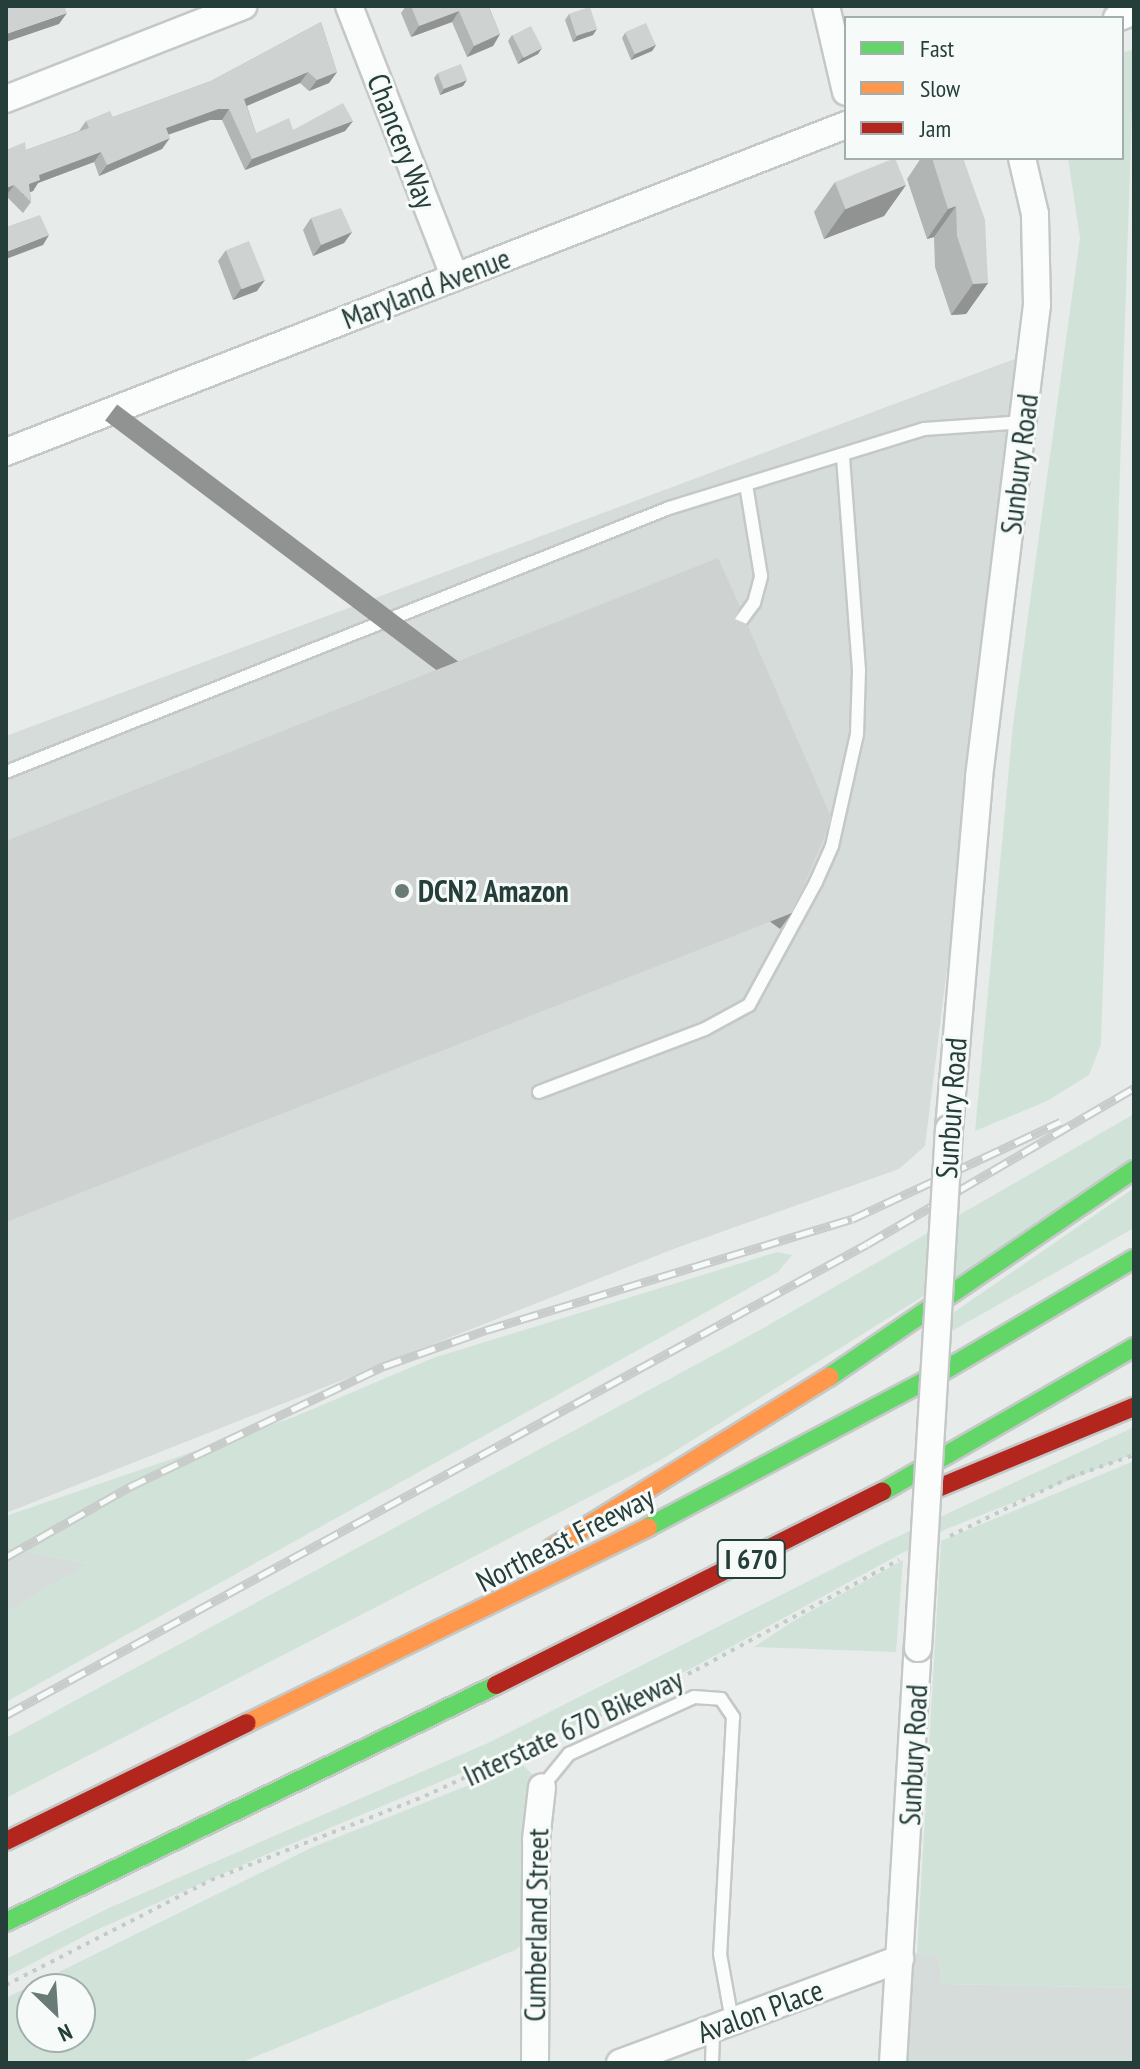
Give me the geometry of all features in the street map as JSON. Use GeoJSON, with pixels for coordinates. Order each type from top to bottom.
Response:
{"type":"FeatureCollection","features":[{"type":"Feature","properties":{"kind":"highway"},"geometry":{"type":"LineString","coordinates":[[471,1617],[507,1575],[769,1417],[1134,1170]]}},
{"type":"Feature","properties":{"kind":"highway","name":"Northeast Freeway"},"geometry":{"type":"LineString","coordinates":[[6,1841],[471,1617],[820,1439],[1134,1259]]}},
{"type":"Feature","properties":{"kind":"highway","name":"I 670"},"geometry":{"type":"LineString","coordinates":[[6,1922],[618,1626],[871,1498],[1134,1347]]}},
{"type":"Feature","properties":{"kind":"highway"},"geometry":{"type":"LineString","coordinates":[[357,1750],[530,1681],[894,1509],[1134,1407]]}},
{"type":"Feature","properties":{"kind":"street"},"geometry":{"type":"LineString","coordinates":[[6,99],[243,6]]}},
{"type":"Feature","properties":{"kind":"street","name":"Chancery Way"},"geometry":{"type":"LineString","coordinates":[[349,6],[454,276]]}},
{"type":"Feature","properties":{"kind":"street"},"geometry":{"type":"LineString","coordinates":[[826,6],[844,83]]}},
{"type":"Feature","properties":{"kind":"street","name":"Maryland Avenue"},"geometry":{"type":"LineString","coordinates":[[6,452],[844,126]]}},
{"type":"Feature","properties":{"kind":"street","name":"Sunbury Road"},"geometry":{"type":"LineString","coordinates":[[893,2063],[949,1129],[979,777],[1025,422],[1039,265],[1035,214],[1022,160]]}},
{"type":"Feature","properties":{"kind":"street","name":"Cumberland Street"},"geometry":{"type":"LineString","coordinates":[[535,2063],[536,1840],[542,1787]]}},
{"type":"Feature","properties":{"kind":"street","name":"Avalon Place"},"geometry":{"type":"LineString","coordinates":[[620,2063],[900,1959]]}},
{"type":"Feature","properties":{"kind":"lane"},"geometry":{"type":"LineString","coordinates":[[6,772],[669,508],[924,429],[1025,422]]}},
{"type":"Feature","properties":{"kind":"lane"},"geometry":{"type":"LineString","coordinates":[[539,1092],[705,1029],[749,1005],[816,882],[832,846],[857,734],[859,670],[843,455]]}},
{"type":"Feature","properties":{"kind":"lane"},"geometry":{"type":"LineString","coordinates":[[732,633],[754,603],[761,576],[746,484]]}},
{"type":"Feature","properties":{"kind":"lane"},"geometry":{"type":"LineString","coordinates":[[542,1787],[569,1754],[694,1697],[721,1699],[733,1717],[720,1954],[722,2025],[712,2063]]}},
{"type":"Feature","properties":{"kind":"path"},"geometry":{"type":"LineString","coordinates":[[946,1537],[1071,1477],[1134,1455]]}},
{"type":"Feature","properties":{"kind":"path","name":"Interstate 670 Bikeway"},"geometry":{"type":"LineString","coordinates":[[6,1985],[211,1880],[425,1796],[696,1670],[905,1557]]}},
{"type":"Feature","properties":{"kind":"shaded area"},"geometry":{"type":"Polygon","coordinates":[[[1023,356],[925,1146],[899,1169],[676,1248],[6,1513],[6,736],[1023,356]]]}},
{"type":"Feature","properties":{"kind":"shaded area"},"geometry":{"type":"Polygon","coordinates":[[[6,1547],[88,1564],[6,1612],[6,1547]]]}},
{"type":"Feature","properties":{"kind":"shaded area"},"geometry":{"type":"Polygon","coordinates":[[[899,1950],[939,1957],[942,1984],[1134,1988],[1134,2063],[890,2063],[899,1950]]]}},
{"type":"Feature","properties":{"kind":"green space"},"geometry":{"type":"Polygon","coordinates":[[[1134,49],[1101,1044],[1089,1075],[1047,1101],[975,1131],[1013,725],[1080,238],[1068,160],[1124,160],[1124,52],[1134,49]]]}},
{"type":"Feature","properties":{"kind":"green space"},"geometry":{"type":"Polygon","coordinates":[[[1134,1114],[1134,1156],[959,1274],[659,1461],[6,1798],[6,1738],[760,1330],[1134,1114]]]}},
{"type":"Feature","properties":{"kind":"green space"},"geometry":{"type":"Polygon","coordinates":[[[1134,1188],[1134,1228],[943,1336],[937,1324],[1134,1188]]]}},
{"type":"Feature","properties":{"kind":"green space"},"geometry":{"type":"Polygon","coordinates":[[[777,1252],[792,1255],[778,1272],[6,1702],[6,1612],[87,1564],[6,1547],[6,1516],[294,1417],[433,1358],[777,1252]]]}},
{"type":"Feature","properties":{"kind":"green space"},"geometry":{"type":"Polygon","coordinates":[[[1134,1427],[1134,1454],[944,1530],[694,1667],[573,1726],[263,1856],[94,1931],[6,1977],[6,1959],[109,1908],[488,1743],[886,1542],[1134,1427]]]}},
{"type":"Feature","properties":{"kind":"green space"},"geometry":{"type":"Polygon","coordinates":[[[1134,1461],[1134,1988],[942,1984],[939,1957],[917,1953],[941,1541],[1134,1461]]]}},
{"type":"Feature","properties":{"kind":"green space"},"geometry":{"type":"Polygon","coordinates":[[[903,1560],[896,1652],[754,1647],[795,1620],[903,1560]]]}},
{"type":"Feature","properties":{"kind":"green space"},"geometry":{"type":"Polygon","coordinates":[[[522,1764],[538,1780],[531,1937],[515,1950],[240,2063],[6,2063],[6,1998],[16,1993],[16,2053],[96,2053],[96,1973],[57,1973],[313,1847],[522,1764]]]}},
{"type":"Feature","properties":{"kind":"building"},"geometry":{"type":"Polygon","coordinates":[[[6,6],[64,6],[67,13],[6,34],[6,6]]]}},
{"type":"Feature","properties":{"kind":"building"},"geometry":{"type":"Polygon","coordinates":[[[411,6],[488,6],[500,34],[474,46],[459,11],[419,26],[411,6]]]}},
{"type":"Feature","properties":{"kind":"building"},"geometry":{"type":"Polygon","coordinates":[[[590,7],[597,29],[576,36],[569,14],[590,7]]]}},
{"type":"Feature","properties":{"kind":"building"},"geometry":{"type":"Polygon","coordinates":[[[321,22],[337,72],[317,80],[308,72],[244,99],[256,133],[289,118],[293,130],[343,103],[353,121],[252,159],[229,109],[218,109],[166,128],[170,138],[107,165],[101,152],[39,175],[40,180],[29,184],[31,202],[14,185],[6,188],[6,150],[25,142],[26,150],[89,128],[86,121],[110,111],[113,117],[211,81],[321,22]]]}},
{"type":"Feature","properties":{"kind":"building"},"geometry":{"type":"Polygon","coordinates":[[[646,23],[656,45],[635,54],[625,32],[646,23]]]}},
{"type":"Feature","properties":{"kind":"building"},"geometry":{"type":"Polygon","coordinates":[[[531,26],[542,48],[524,58],[512,36],[531,26]]]}},
{"type":"Feature","properties":{"kind":"building"},"geometry":{"type":"Polygon","coordinates":[[[461,64],[467,80],[444,89],[438,73],[461,64]]]}},
{"type":"Feature","properties":{"kind":"building"},"geometry":{"type":"Polygon","coordinates":[[[896,160],[906,185],[846,209],[835,182],[896,160]]]}},
{"type":"Feature","properties":{"kind":"building"},"geometry":{"type":"Polygon","coordinates":[[[933,160],[964,160],[985,220],[988,283],[973,284],[957,236],[956,206],[948,209],[933,160]]]}},
{"type":"Feature","properties":{"kind":"building"},"geometry":{"type":"Polygon","coordinates":[[[341,208],[352,232],[321,245],[311,218],[341,208]]]}},
{"type":"Feature","properties":{"kind":"building"},"geometry":{"type":"Polygon","coordinates":[[[40,215],[49,235],[6,252],[6,227],[40,215]]]}},
{"type":"Feature","properties":{"kind":"building"},"geometry":{"type":"Polygon","coordinates":[[[249,241],[265,280],[242,289],[226,250],[249,241]]]}},
{"type":"Feature","properties":{"kind":"building","name":"DCN2 Amazon"},"geometry":{"type":"Polygon","coordinates":[[[718,558],[740,607],[735,619],[747,624],[832,819],[792,913],[6,1222],[6,841],[718,558]]]}},
{"type":"Feature","properties":{"kind":"railway"},"geometry":{"type":"LineString","coordinates":[[6,1715],[867,1244],[1134,1088]]}},
{"type":"Feature","properties":{"kind":"railway"},"geometry":{"type":"LineString","coordinates":[[6,1557],[129,1487],[384,1366],[486,1330],[852,1219],[1060,1122]]}},
{"type":"Feature","properties":{"kind":"traffic: fast"},"geometry":{"type":"LineString","coordinates":[[829,1377],[1134,1170]]}},
{"type":"Feature","properties":{"kind":"traffic: fast"},"geometry":{"type":"LineString","coordinates":[[648,1527],[935,1376],[1134,1259]]}},
{"type":"Feature","properties":{"kind":"traffic: fast"},"geometry":{"type":"LineString","coordinates":[[882,1492],[1134,1347]]}},
{"type":"Feature","properties":{"kind":"traffic: fast"},"geometry":{"type":"LineString","coordinates":[[6,1922],[496,1685]]}},
{"type":"Feature","properties":{"kind":"traffic: slow"},"geometry":{"type":"LineString","coordinates":[[552,1548],[829,1377]]}},
{"type":"Feature","properties":{"kind":"traffic: slow"},"geometry":{"type":"LineString","coordinates":[[247,1723],[648,1527]]}},
{"type":"Feature","properties":{"kind":"traffic: jam"},"geometry":{"type":"LineString","coordinates":[[938,1488],[1134,1407]]}},
{"type":"Feature","properties":{"kind":"traffic: jam"},"geometry":{"type":"LineString","coordinates":[[496,1685],[882,1492]]}},
{"type":"Feature","properties":{"kind":"traffic: jam"},"geometry":{"type":"LineString","coordinates":[[6,1841],[247,1723]]}},
{"type":"Feature","properties":{"kind":"place","name":"DCN2 Amazon"},"geometry":{"type":"Point","coordinates":[402,891]}}]}
